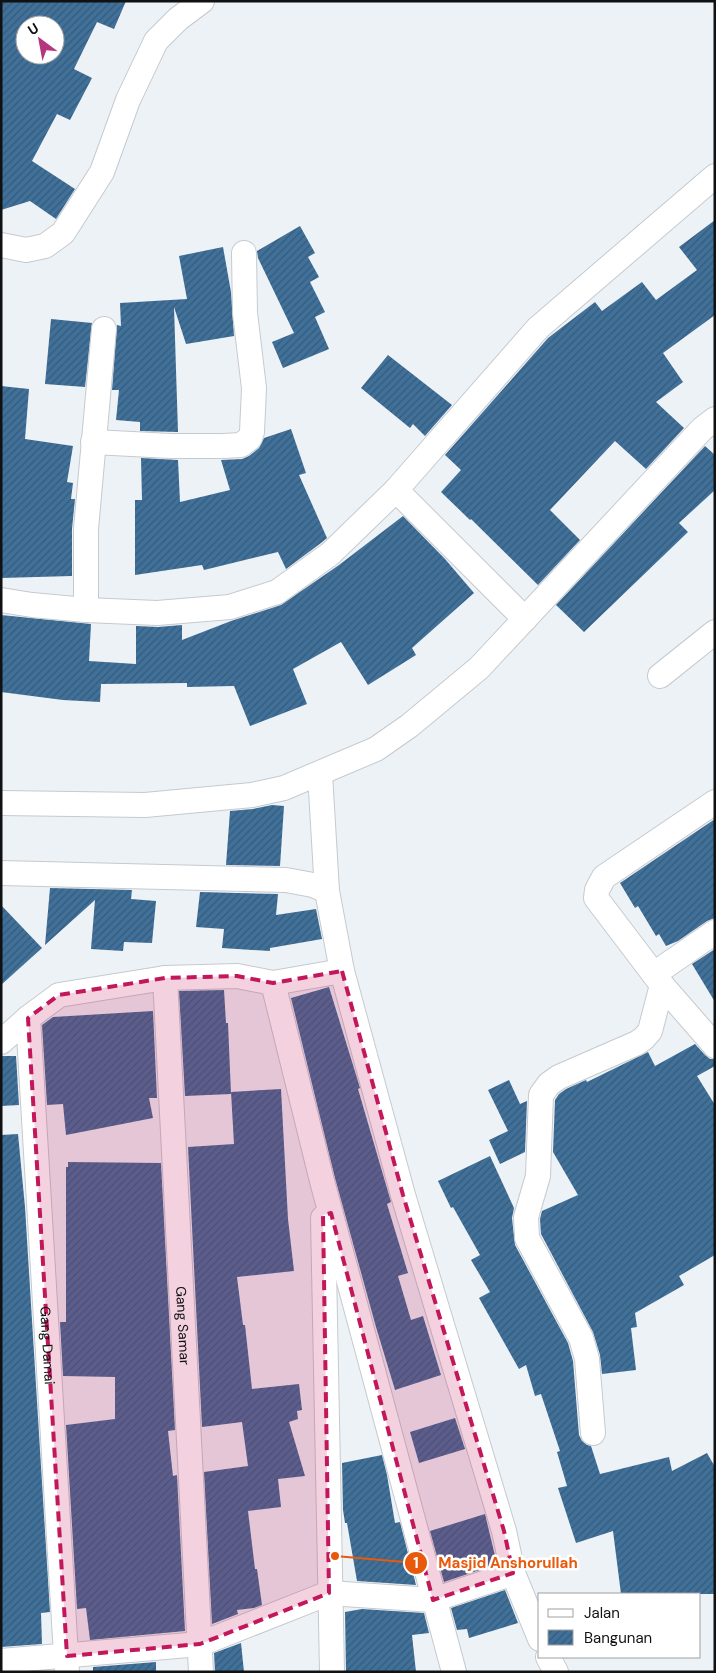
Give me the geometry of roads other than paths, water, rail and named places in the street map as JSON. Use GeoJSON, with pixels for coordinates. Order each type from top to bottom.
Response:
{"type":"FeatureCollection","features":[{"type":"Feature","properties":{"kind":"street"},"geometry":{"type":"LineString","coordinates":[[1,245],[26,250],[45,246],[63,234],[102,172],[128,100],[156,41],[178,19],[202,1]]}},
{"type":"Feature","properties":{"kind":"street"},"geometry":{"type":"LineString","coordinates":[[1,600],[86,610],[157,612],[230,607],[277,592],[330,554],[396,490],[538,328],[715,176]]}},
{"type":"Feature","properties":{"kind":"street"},"geometry":{"type":"LineString","coordinates":[[93,442],[171,446],[223,446],[241,445],[250,438],[252,432],[254,388],[245,313],[244,253]]}},
{"type":"Feature","properties":{"kind":"street"},"geometry":{"type":"LineString","coordinates":[[86,610],[86,529],[104,329]]}},
{"type":"Feature","properties":{"kind":"street"},"geometry":{"type":"LineString","coordinates":[[1,803],[145,805],[252,795],[284,788],[376,749],[409,726],[479,668],[702,429],[715,418]]}},
{"type":"Feature","properties":{"kind":"street"},"geometry":{"type":"LineString","coordinates":[[396,490],[525,619]]}},
{"type":"Feature","properties":{"kind":"street"},"geometry":{"type":"LineString","coordinates":[[660,676],[715,632]]}},
{"type":"Feature","properties":{"kind":"street"},"geometry":{"type":"LineString","coordinates":[[320,774],[327,891],[342,971],[403,1195],[502,1522],[513,1573],[538,1634]]}},
{"type":"Feature","properties":{"kind":"street"},"geometry":{"type":"LineString","coordinates":[[715,802],[604,877],[597,890],[596,898],[658,979],[715,1046]]}},
{"type":"Feature","properties":{"kind":"street"},"geometry":{"type":"LineString","coordinates":[[1,873],[286,880],[313,885],[327,891]]}},
{"type":"Feature","properties":{"kind":"street"},"geometry":{"type":"LineString","coordinates":[[593,1433],[587,1359],[581,1338],[526,1238],[526,1217],[538,1176],[540,1095],[558,1077],[637,1043],[644,1038],[650,1031],[658,979],[715,932]]}},
{"type":"Feature","properties":{"kind":"street"},"geometry":{"type":"LineString","coordinates":[[1,1042],[28,1018],[59,995],[165,978],[237,976],[273,983],[342,971]]}},
{"type":"Feature","properties":{"kind":"street","name":"Gang Samar"},"geometry":{"type":"LineString","coordinates":[[165,978],[202,1672]]}},
{"type":"Feature","properties":{"kind":"street"},"geometry":{"type":"LineString","coordinates":[[273,983],[322,1181],[433,1600],[454,1672]]}},
{"type":"Feature","properties":{"kind":"street","name":"Gang Damai"},"geometry":{"type":"LineString","coordinates":[[28,1018],[67,1664]]}},
{"type":"Feature","properties":{"kind":"street"},"geometry":{"type":"LineString","coordinates":[[322,1181],[332,1672]]}},
{"type":"Feature","properties":{"kind":"street"},"geometry":{"type":"LineString","coordinates":[[1,1661],[67,1664],[200,1644],[329,1593],[433,1600],[513,1573]]}},
{"type":"Feature","properties":{"kind":"street"},"geometry":{"type":"LineString","coordinates":[[549,1658],[556,1672]]}},
{"type":"Feature","properties":{"kind":"place","name":"Masjid Anshorullah"},"geometry":{"type":"Point","coordinates":[335,1556]}}]}
